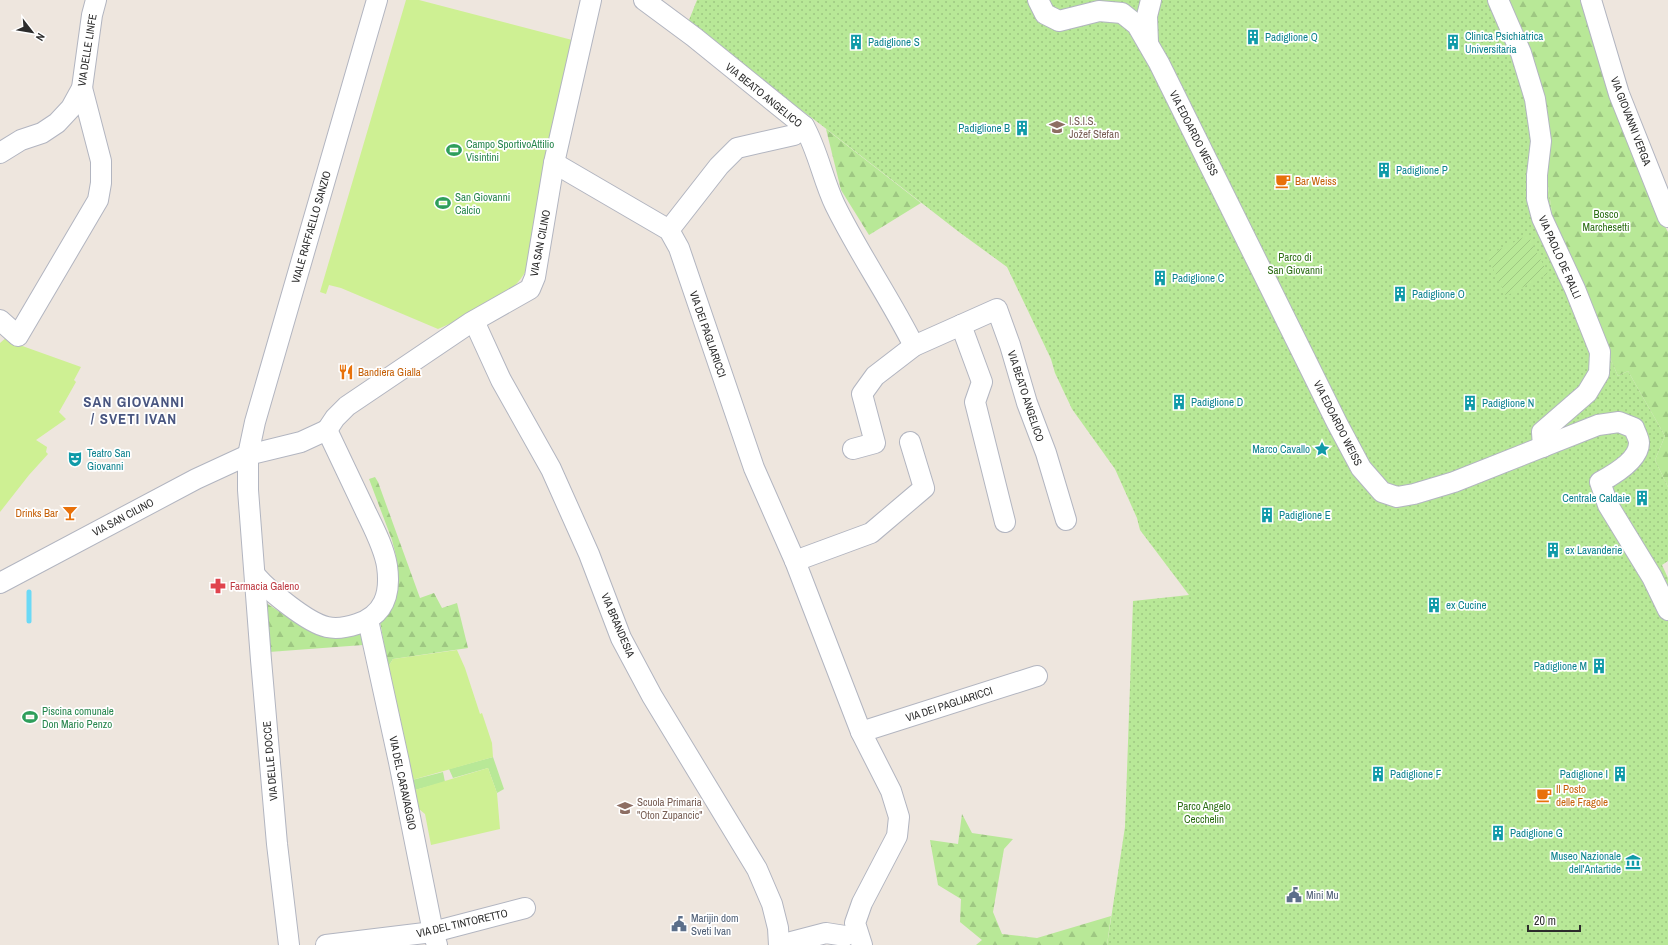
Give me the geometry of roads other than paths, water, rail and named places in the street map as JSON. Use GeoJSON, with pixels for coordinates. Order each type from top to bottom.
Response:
{"type":"FeatureCollection","features":[{"type":"Feature","properties":{"kind":"street","name":"VIA DELLE LINFE"},"geometry":{"type":"LineString","coordinates":[[0,153],[21,140],[42,132],[57,124],[71,108],[82,88],[92,15],[96,0]]}},
{"type":"Feature","properties":{"kind":"street","name":"VIALE RAFFAELLO SANZIO"},"geometry":{"type":"LineString","coordinates":[[256,576],[248,490],[248,456],[255,422],[377,0]]}},
{"type":"Feature","properties":{"kind":"street","name":"VIA SAN CILINO"},"geometry":{"type":"LineString","coordinates":[[0,583],[196,479],[248,456],[301,442],[327,430],[335,418],[347,406],[474,321],[530,289],[535,277],[554,163],[591,0]]}},
{"type":"Feature","properties":{"kind":"street","name":"VIA BEATO ANGELICO"},"geometry":{"type":"LineString","coordinates":[[644,0],[694,37],[804,126],[814,147],[835,205],[875,278],[897,313],[914,346]]}},
{"type":"Feature","properties":{"kind":"street"},"geometry":{"type":"LineString","coordinates":[[1038,0],[1045,14],[1059,21],[1099,11],[1122,0]]}},
{"type":"Feature","properties":{"kind":"street"},"geometry":{"type":"LineString","coordinates":[[1148,43],[1147,16],[1151,0]]}},
{"type":"Feature","properties":{"kind":"street","name":"VIA PAOLO DE RALLI"},"geometry":{"type":"LineString","coordinates":[[1498,0],[1521,53],[1535,99],[1542,141],[1537,175],[1537,199],[1542,218],[1575,289],[1600,352],[1599,373],[1587,393],[1542,432],[1543,447]]}},
{"type":"Feature","properties":{"kind":"street","name":"VIA GIOVANNI VERGA"},"geometry":{"type":"LineString","coordinates":[[1591,0],[1618,94],[1668,217]]}},
{"type":"Feature","properties":{"kind":"street","name":"VIA EDOARDO WEISS"},"geometry":{"type":"LineString","coordinates":[[1099,11],[1122,13],[1137,25],[1148,43],[1341,430],[1361,468],[1382,492],[1397,497],[1414,494],[1454,482],[1598,425],[1619,422],[1634,428],[1639,443],[1634,457],[1620,469],[1600,482],[1608,504],[1652,577],[1668,610]]}},
{"type":"Feature","properties":{"kind":"street"},"geometry":{"type":"LineString","coordinates":[[0,320],[18,336],[98,200],[101,183],[101,161],[82,88]]}},
{"type":"Feature","properties":{"kind":"street"},"geometry":{"type":"LineString","coordinates":[[554,163],[669,230],[720,166],[737,148],[794,135],[804,126]]}},
{"type":"Feature","properties":{"kind":"street","name":"VIA DEI PAGLIARICCI"},"geometry":{"type":"LineString","coordinates":[[669,230],[679,248],[754,468],[795,562],[861,732],[891,791],[899,817],[897,836],[862,903],[851,937]]}},
{"type":"Feature","properties":{"kind":"street","name":"VIA BEATO ANGELICO"},"geometry":{"type":"LineString","coordinates":[[853,449],[875,443],[862,394],[875,376],[914,346],[997,309],[1010,345],[1027,403],[1046,453],[1066,520]]}},
{"type":"Feature","properties":{"kind":"street","name":"VIA BRANDESIA"},"geometry":{"type":"LineString","coordinates":[[474,321],[501,380],[551,469],[589,554],[621,638],[652,696],[757,869],[772,904],[778,928],[779,945],[826,933],[851,937]]}},
{"type":"Feature","properties":{"kind":"street"},"geometry":{"type":"LineString","coordinates":[[961,325],[982,382],[975,402],[1005,522]]}},
{"type":"Feature","properties":{"kind":"street"},"geometry":{"type":"LineString","coordinates":[[256,576],[271,592],[314,622],[326,627],[351,626],[368,620],[376,614],[387,595],[387,564],[376,532],[327,430]]}},
{"type":"Feature","properties":{"kind":"street"},"geometry":{"type":"LineString","coordinates":[[795,562],[870,533],[924,488],[910,442]]}},
{"type":"Feature","properties":{"kind":"street","name":"VIA DELLE DOCCE"},"geometry":{"type":"LineString","coordinates":[[256,576],[261,660],[277,844],[289,945]]}},
{"type":"Feature","properties":{"kind":"street","name":"VIA DEL CARAVAGGIO"},"geometry":{"type":"LineString","coordinates":[[368,620],[435,938]]}},
{"type":"Feature","properties":{"kind":"street","name":"VIA DEI PAGLIARICCI"},"geometry":{"type":"LineString","coordinates":[[861,732],[1037,676]]}},
{"type":"Feature","properties":{"kind":"street","name":"VIA DEL TINTORETTO"},"geometry":{"type":"LineString","coordinates":[[326,945],[435,938],[525,908]]}},
{"type":"Feature","properties":{"kind":"waterway"},"geometry":{"type":"LineString","coordinates":[[29,592],[29,621]]}},
{"type":"Feature","properties":{"kind":"place","name":"Padiglione Q"},"geometry":{"type":"Point","coordinates":[1253,37]}},
{"type":"Feature","properties":{"kind":"place","name":"Padiglione S"},"geometry":{"type":"Point","coordinates":[856,42]}},
{"type":"Feature","properties":{"kind":"place","name":"Clinica Psichiatrica Universitaria"},"geometry":{"type":"Point","coordinates":[1453,42]}},
{"type":"Feature","properties":{"kind":"place","name":"I.S.I.S. Jožef Stefan"},"geometry":{"type":"Point","coordinates":[1057,127]}},
{"type":"Feature","properties":{"kind":"place","name":"Padiglione B"},"geometry":{"type":"Point","coordinates":[1022,128]}},
{"type":"Feature","properties":{"kind":"place","name":"Campo SportivoAttilio Visintini"},"geometry":{"type":"Point","coordinates":[454,150]}},
{"type":"Feature","properties":{"kind":"place","name":"Padiglione P"},"geometry":{"type":"Point","coordinates":[1384,170]}},
{"type":"Feature","properties":{"kind":"place","name":"Bar Weiss"},"geometry":{"type":"Point","coordinates":[1283,181]}},
{"type":"Feature","properties":{"kind":"place","name":"San Giovanni Calcio"},"geometry":{"type":"Point","coordinates":[443,203]}},
{"type":"Feature","properties":{"kind":"place","name":"Padiglione C"},"geometry":{"type":"Point","coordinates":[1160,278]}},
{"type":"Feature","properties":{"kind":"place","name":"Padiglione O"},"geometry":{"type":"Point","coordinates":[1400,294]}},
{"type":"Feature","properties":{"kind":"place","name":"Bandiera Gialla"},"geometry":{"type":"Point","coordinates":[346,372]}},
{"type":"Feature","properties":{"kind":"place","name":"Padiglione D"},"geometry":{"type":"Point","coordinates":[1179,402]}},
{"type":"Feature","properties":{"kind":"place","name":"Padiglione N"},"geometry":{"type":"Point","coordinates":[1470,403]}},
{"type":"Feature","properties":{"kind":"place","name":"Marco Cavallo"},"geometry":{"type":"Point","coordinates":[1322,449]}},
{"type":"Feature","properties":{"kind":"place","name":"Teatro San Giovanni"},"geometry":{"type":"Point","coordinates":[75,459]}},
{"type":"Feature","properties":{"kind":"place","name":"Centrale Caldaie"},"geometry":{"type":"Point","coordinates":[1642,498]}},
{"type":"Feature","properties":{"kind":"place","name":"Drinks Bar"},"geometry":{"type":"Point","coordinates":[70,513]}},
{"type":"Feature","properties":{"kind":"place","name":"Padiglione E"},"geometry":{"type":"Point","coordinates":[1267,515]}},
{"type":"Feature","properties":{"kind":"place","name":"ex Lavanderie"},"geometry":{"type":"Point","coordinates":[1553,550]}},
{"type":"Feature","properties":{"kind":"place","name":"Farmacia Galeno"},"geometry":{"type":"Point","coordinates":[218,586]}},
{"type":"Feature","properties":{"kind":"place","name":"ex Cucine"},"geometry":{"type":"Point","coordinates":[1434,605]}},
{"type":"Feature","properties":{"kind":"place","name":"Padiglione M"},"geometry":{"type":"Point","coordinates":[1599,666]}},
{"type":"Feature","properties":{"kind":"place","name":"Piscina comunale Don Mario Penzo"},"geometry":{"type":"Point","coordinates":[30,717]}},
{"type":"Feature","properties":{"kind":"place","name":"Padiglione F"},"geometry":{"type":"Point","coordinates":[1378,774]}},
{"type":"Feature","properties":{"kind":"place","name":"Padiglione I"},"geometry":{"type":"Point","coordinates":[1620,774]}},
{"type":"Feature","properties":{"kind":"place","name":"Il Posto delle Fragole"},"geometry":{"type":"Point","coordinates":[1544,795]}},
{"type":"Feature","properties":{"kind":"place","name":"Scuola Primaria \"Oton Zupancic\""},"geometry":{"type":"Point","coordinates":[625,808]}},
{"type":"Feature","properties":{"kind":"place","name":"Padiglione G"},"geometry":{"type":"Point","coordinates":[1498,833]}},
{"type":"Feature","properties":{"kind":"place","name":"Museo Nazionale dell'Antartide"},"geometry":{"type":"Point","coordinates":[1633,862]}},
{"type":"Feature","properties":{"kind":"place","name":"Mini Mu"},"geometry":{"type":"Point","coordinates":[1294,895]}},
{"type":"Feature","properties":{"kind":"place","name":"Marijin dom Sveti Ivan"},"geometry":{"type":"Point","coordinates":[679,924]}},
{"type":"Feature","properties":{"kind":"district","name":"SAN GIOVANNI / SVETI IVAN"},"geometry":{"type":"Point","coordinates":[134,410]}},
{"type":"Feature","properties":{"kind":"park label","name":"Bosco Marchesetti"},"geometry":{"type":"Point","coordinates":[1606,220]}},
{"type":"Feature","properties":{"kind":"park label","name":"Parco di San Giovanni"},"geometry":{"type":"Point","coordinates":[1295,263]}},
{"type":"Feature","properties":{"kind":"park label","name":"Parco Angelo Cecchelin"},"geometry":{"type":"Point","coordinates":[1204,812]}}]}
